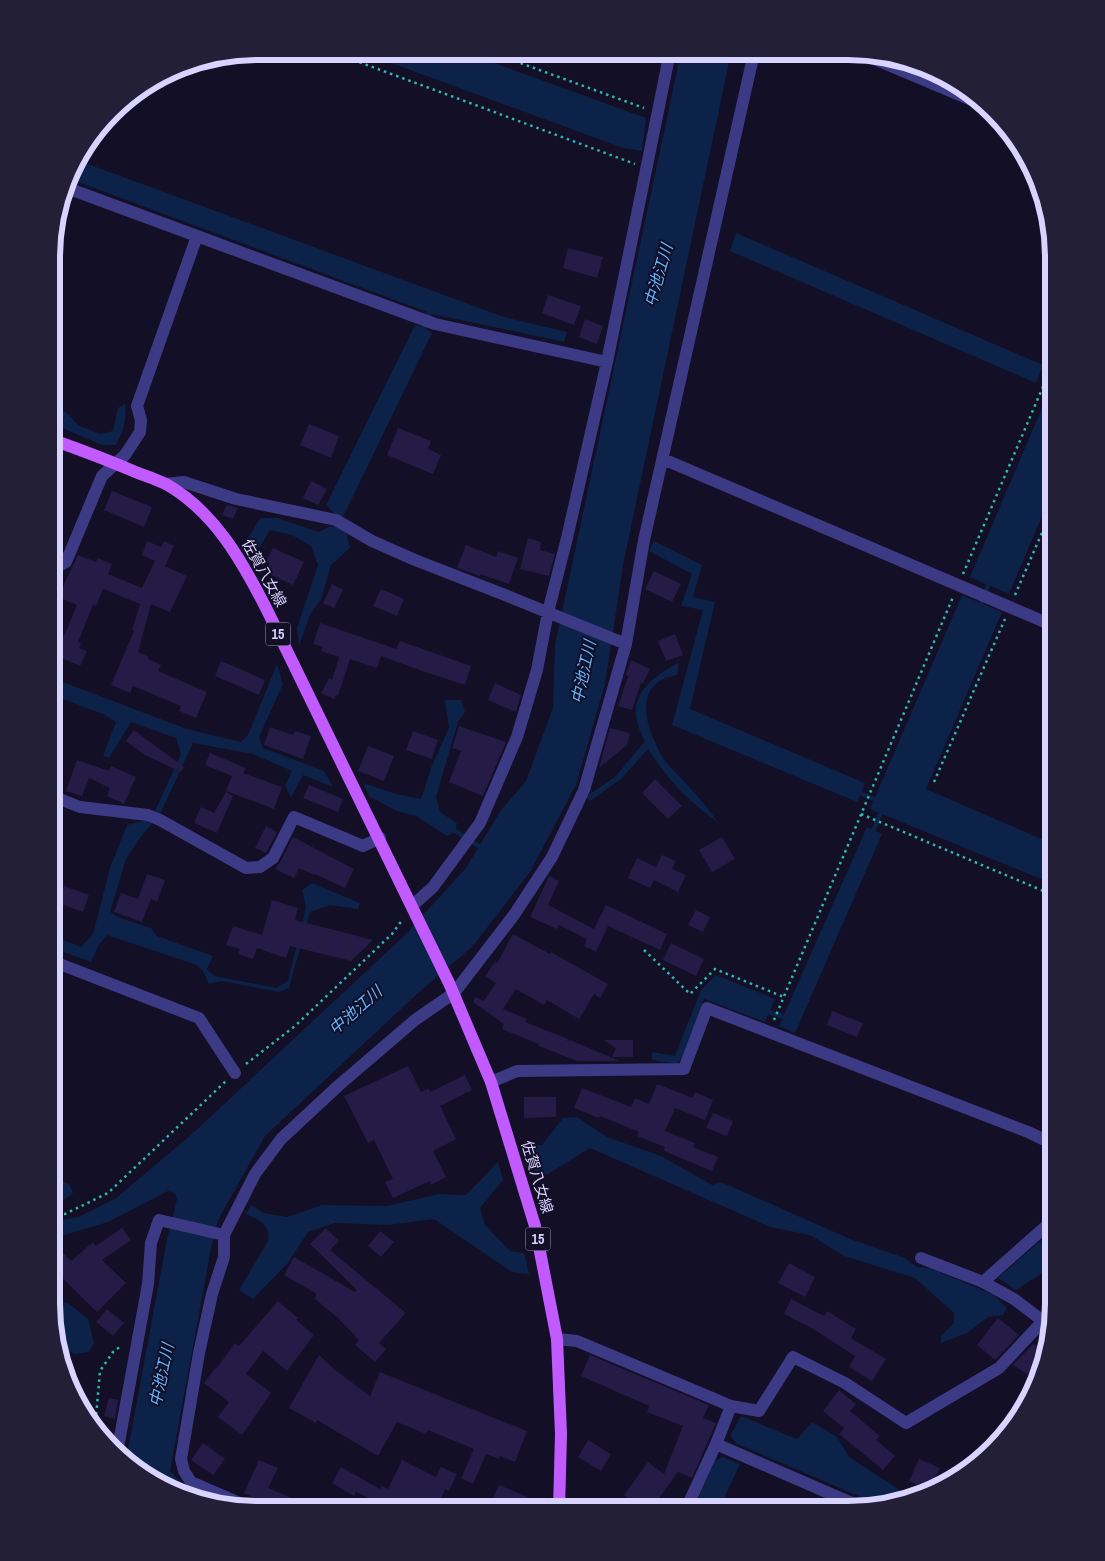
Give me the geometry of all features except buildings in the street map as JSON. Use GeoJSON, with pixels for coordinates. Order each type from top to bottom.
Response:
{"type":"FeatureCollection","features":[{"type":"Feature","properties":{"kind":"main road","name":"佐賀八女線"},"geometry":{"type":"LineString","coordinates":[[60,443],[166,484],[212,521],[245,568],[414,909]]}},
{"type":"Feature","properties":{"kind":"main road","name":"15"},"geometry":{"type":"LineString","coordinates":[[414,909],[452,988]]}},
{"type":"Feature","properties":{"kind":"main road","name":"佐賀八女線"},"geometry":{"type":"LineString","coordinates":[[452,988],[491,1082],[535,1226],[556,1340],[561,1434],[559,1501]]}},
{"type":"Feature","properties":{"kind":"street"},"geometry":{"type":"LineString","coordinates":[[414,909],[433,887],[480,823],[517,737],[537,670],[548,612],[607,362],[668,60]]}},
{"type":"Feature","properties":{"kind":"street"},"geometry":{"type":"LineString","coordinates":[[230,1499],[191,1482],[184,1471],[181,1459],[199,1353],[212,1294],[224,1257],[224,1235],[255,1174],[281,1139],[338,1086],[452,988],[514,915],[552,857],[584,790],[624,644],[644,540],[752,60]]}},
{"type":"Feature","properties":{"kind":"street"},"geometry":{"type":"LineString","coordinates":[[905,69],[956,92]]}},
{"type":"Feature","properties":{"kind":"street"},"geometry":{"type":"LineString","coordinates":[[72,190],[435,324],[607,362]]}},
{"type":"Feature","properties":{"kind":"street"},"geometry":{"type":"LineString","coordinates":[[60,564],[66,562],[102,476],[125,455],[140,432],[141,420],[137,406],[196,236]]}},
{"type":"Feature","properties":{"kind":"street"},"geometry":{"type":"LineString","coordinates":[[663,459],[1045,622]]}},
{"type":"Feature","properties":{"kind":"street"},"geometry":{"type":"LineString","coordinates":[[166,484],[184,482],[236,499],[339,522],[372,541],[415,560],[624,644]]}},
{"type":"Feature","properties":{"kind":"street"},"geometry":{"type":"LineString","coordinates":[[60,799],[80,806],[148,815],[246,868],[260,867],[273,858],[294,817],[364,846],[380,838]]}},
{"type":"Feature","properties":{"kind":"street"},"geometry":{"type":"LineString","coordinates":[[60,964],[199,1018],[235,1073]]}},
{"type":"Feature","properties":{"kind":"street"},"geometry":{"type":"LineString","coordinates":[[491,1082],[517,1071],[684,1069],[707,1008],[1045,1140]]}},
{"type":"Feature","properties":{"kind":"street"},"geometry":{"type":"LineString","coordinates":[[119,1444],[148,1284],[151,1243],[159,1220],[224,1235]]}},
{"type":"Feature","properties":{"kind":"street"},"geometry":{"type":"LineString","coordinates":[[983,1282],[1045,1227]]}},
{"type":"Feature","properties":{"kind":"street"},"geometry":{"type":"LineString","coordinates":[[921,1258],[983,1282],[1014,1299],[1044,1321]]}},
{"type":"Feature","properties":{"kind":"street"},"geometry":{"type":"LineString","coordinates":[[556,1340],[577,1341],[731,1406],[759,1411],[792,1357],[844,1383],[906,1423],[999,1368],[1044,1326]]}},
{"type":"Feature","properties":{"kind":"street"},"geometry":{"type":"LineString","coordinates":[[692,1501],[728,1449],[731,1406]]}},
{"type":"Feature","properties":{"kind":"street"},"geometry":{"type":"LineString","coordinates":[[728,1449],[847,1501]]}},
{"type":"Feature","properties":{"kind":"path"},"geometry":{"type":"LineString","coordinates":[[351,60],[646,168]]}},
{"type":"Feature","properties":{"kind":"path"},"geometry":{"type":"LineString","coordinates":[[512,60],[658,113]]}},
{"type":"Feature","properties":{"kind":"path"},"geometry":{"type":"LineString","coordinates":[[934,782],[1045,525]]}},
{"type":"Feature","properties":{"kind":"path"},"geometry":{"type":"LineString","coordinates":[[775,1018],[870,793]]}},
{"type":"Feature","properties":{"kind":"path"},"geometry":{"type":"LineString","coordinates":[[861,814],[1045,891]]}},
{"type":"Feature","properties":{"kind":"path"},"geometry":{"type":"LineString","coordinates":[[644,950],[690,994],[715,969],[784,997]]}},
{"type":"Feature","properties":{"kind":"path"},"geometry":{"type":"LineString","coordinates":[[96,1417],[100,1372],[113,1352],[138,1335]]}},
{"type":"Feature","properties":{"kind":"water"},"geometry":{"type":"Polygon","coordinates":[[[383,60],[486,60],[646,118],[642,151],[623,148],[383,60]]]}},
{"type":"Feature","properties":{"kind":"water","name":"中池江川"},"geometry":{"type":"Polygon","coordinates":[[[679,60],[730,60],[624,560],[605,684],[576,785],[530,872],[473,946],[417,994],[265,1136],[218,1220],[170,1471],[185,1486],[201,1493],[170,1481],[158,1475],[127,1452],[167,1239],[177,1199],[175,1193],[168,1191],[108,1222],[60,1236],[60,1220],[78,1217],[115,1199],[192,1134],[405,935],[466,868],[501,810],[526,781],[553,708],[555,645],[679,60]]]}},
{"type":"Feature","properties":{"kind":"water"},"geometry":{"type":"Polygon","coordinates":[[[84,162],[504,317],[567,332],[564,342],[432,314],[426,329],[432,333],[342,516],[350,548],[331,565],[321,599],[310,615],[299,646],[297,628],[318,565],[311,546],[292,535],[270,530],[260,547],[249,549],[247,540],[260,518],[277,518],[319,532],[330,526],[335,527],[338,517],[326,505],[415,325],[422,327],[427,312],[75,181],[84,162]]]}},
{"type":"Feature","properties":{"kind":"water"},"geometry":{"type":"Polygon","coordinates":[[[736,233],[1043,365],[1036,383],[730,251],[736,233]]]}},
{"type":"Feature","properties":{"kind":"water"},"geometry":{"type":"Polygon","coordinates":[[[1045,401],[1045,509],[1009,594],[970,577],[1045,401]]]}},
{"type":"Feature","properties":{"kind":"water"},"geometry":{"type":"Polygon","coordinates":[[[125,404],[124,425],[116,445],[102,445],[60,427],[60,410],[66,412],[78,425],[100,434],[113,431],[118,408],[125,404]]]}},
{"type":"Feature","properties":{"kind":"water"},"geometry":{"type":"Polygon","coordinates":[[[654,541],[702,565],[693,597],[715,602],[690,709],[865,783],[857,802],[672,725],[703,610],[681,606],[692,574],[649,551],[654,541]]]}},
{"type":"Feature","properties":{"kind":"water"},"geometry":{"type":"Polygon","coordinates":[[[962,595],[1002,612],[926,789],[1045,841],[1045,881],[870,809],[962,595]]]}},
{"type":"Feature","properties":{"kind":"water"},"geometry":{"type":"Polygon","coordinates":[[[679,662],[677,675],[655,684],[650,692],[646,711],[648,722],[663,758],[718,822],[679,789],[662,770],[648,749],[621,779],[590,801],[587,796],[615,777],[645,741],[638,727],[636,714],[637,703],[641,694],[656,677],[679,662]]]}},
{"type":"Feature","properties":{"kind":"water"},"geometry":{"type":"Polygon","coordinates":[[[277,664],[283,684],[259,737],[263,748],[324,771],[333,787],[303,775],[291,798],[285,785],[292,771],[253,754],[193,743],[160,814],[142,835],[126,859],[110,912],[120,918],[151,928],[157,936],[213,956],[207,969],[214,976],[277,988],[288,981],[306,908],[302,890],[312,883],[360,903],[358,909],[330,905],[310,912],[289,988],[279,992],[222,981],[209,984],[203,971],[197,965],[107,935],[98,946],[91,962],[60,951],[60,939],[81,947],[93,934],[110,868],[127,825],[147,820],[156,809],[181,754],[176,738],[131,722],[109,758],[103,756],[116,722],[103,714],[60,698],[60,681],[187,729],[241,742],[248,735],[277,664]]]}},
{"type":"Feature","properties":{"kind":"water"},"geometry":{"type":"Polygon","coordinates":[[[445,700],[461,700],[465,712],[458,722],[436,797],[440,812],[457,823],[455,831],[447,836],[416,816],[397,811],[370,797],[363,783],[396,794],[421,799],[432,765],[449,728],[445,700]]]}},
{"type":"Feature","properties":{"kind":"water"},"geometry":{"type":"Polygon","coordinates":[[[867,827],[882,834],[795,1033],[779,1026],[867,827]]]}},
{"type":"Feature","properties":{"kind":"water"},"geometry":{"type":"Polygon","coordinates":[[[716,975],[775,999],[765,1022],[704,999],[682,1058],[677,1064],[652,1060],[652,1052],[675,1056],[701,990],[716,975]]]}},
{"type":"Feature","properties":{"kind":"water"},"geometry":{"type":"Polygon","coordinates":[[[577,1117],[607,1137],[661,1156],[712,1185],[721,1182],[850,1239],[905,1258],[917,1267],[930,1268],[994,1295],[1007,1308],[1003,1315],[988,1317],[967,1333],[941,1343],[941,1336],[954,1323],[954,1313],[915,1278],[844,1256],[810,1235],[770,1227],[590,1148],[548,1174],[535,1174],[526,1144],[542,1145],[563,1118],[577,1117]]]}},
{"type":"Feature","properties":{"kind":"water"},"geometry":{"type":"Polygon","coordinates":[[[498,1162],[503,1180],[480,1208],[485,1225],[510,1251],[524,1253],[529,1274],[512,1272],[434,1219],[388,1225],[335,1223],[308,1232],[287,1264],[253,1299],[239,1290],[268,1241],[266,1226],[246,1214],[251,1205],[264,1213],[287,1217],[322,1205],[387,1206],[439,1194],[466,1195],[498,1162]]]}},
{"type":"Feature","properties":{"kind":"water"},"geometry":{"type":"Polygon","coordinates":[[[60,1180],[69,1184],[73,1193],[60,1203],[60,1180]]]}},
{"type":"Feature","properties":{"kind":"water"},"geometry":{"type":"Polygon","coordinates":[[[1045,1237],[1045,1271],[1016,1290],[998,1278],[1045,1237]]]}},
{"type":"Feature","properties":{"kind":"water"},"geometry":{"type":"Polygon","coordinates":[[[60,1302],[69,1304],[88,1319],[94,1343],[89,1352],[75,1354],[66,1350],[60,1317],[60,1302]]]}},
{"type":"Feature","properties":{"kind":"water"},"geometry":{"type":"Polygon","coordinates":[[[741,1416],[797,1439],[812,1422],[837,1437],[849,1457],[904,1493],[868,1500],[737,1444],[730,1436],[741,1416]]]}},
{"type":"Feature","properties":{"kind":"water"},"geometry":{"type":"Polygon","coordinates":[[[723,1457],[740,1464],[723,1501],[697,1501],[715,1461],[723,1457]]]}},
{"type":"Feature","properties":{"kind":"waterway"},"geometry":{"type":"LineString","coordinates":[[979,608],[990,581]]}},
{"type":"Feature","properties":{"kind":"waterway"},"geometry":{"type":"LineString","coordinates":[[856,791],[878,801]]}},
{"type":"Feature","properties":{"kind":"waterway"},"geometry":{"type":"LineString","coordinates":[[872,834],[882,809]]}},
{"type":"Feature","properties":{"kind":"waterway"},"geometry":{"type":"LineString","coordinates":[[455,831],[463,836]]}},
{"type":"Feature","properties":{"kind":"waterway"},"geometry":{"type":"LineString","coordinates":[[474,843],[483,849]]}},
{"type":"Feature","properties":{"kind":"waterway"},"geometry":{"type":"LineString","coordinates":[[763,1010],[787,1018]]}}]}
